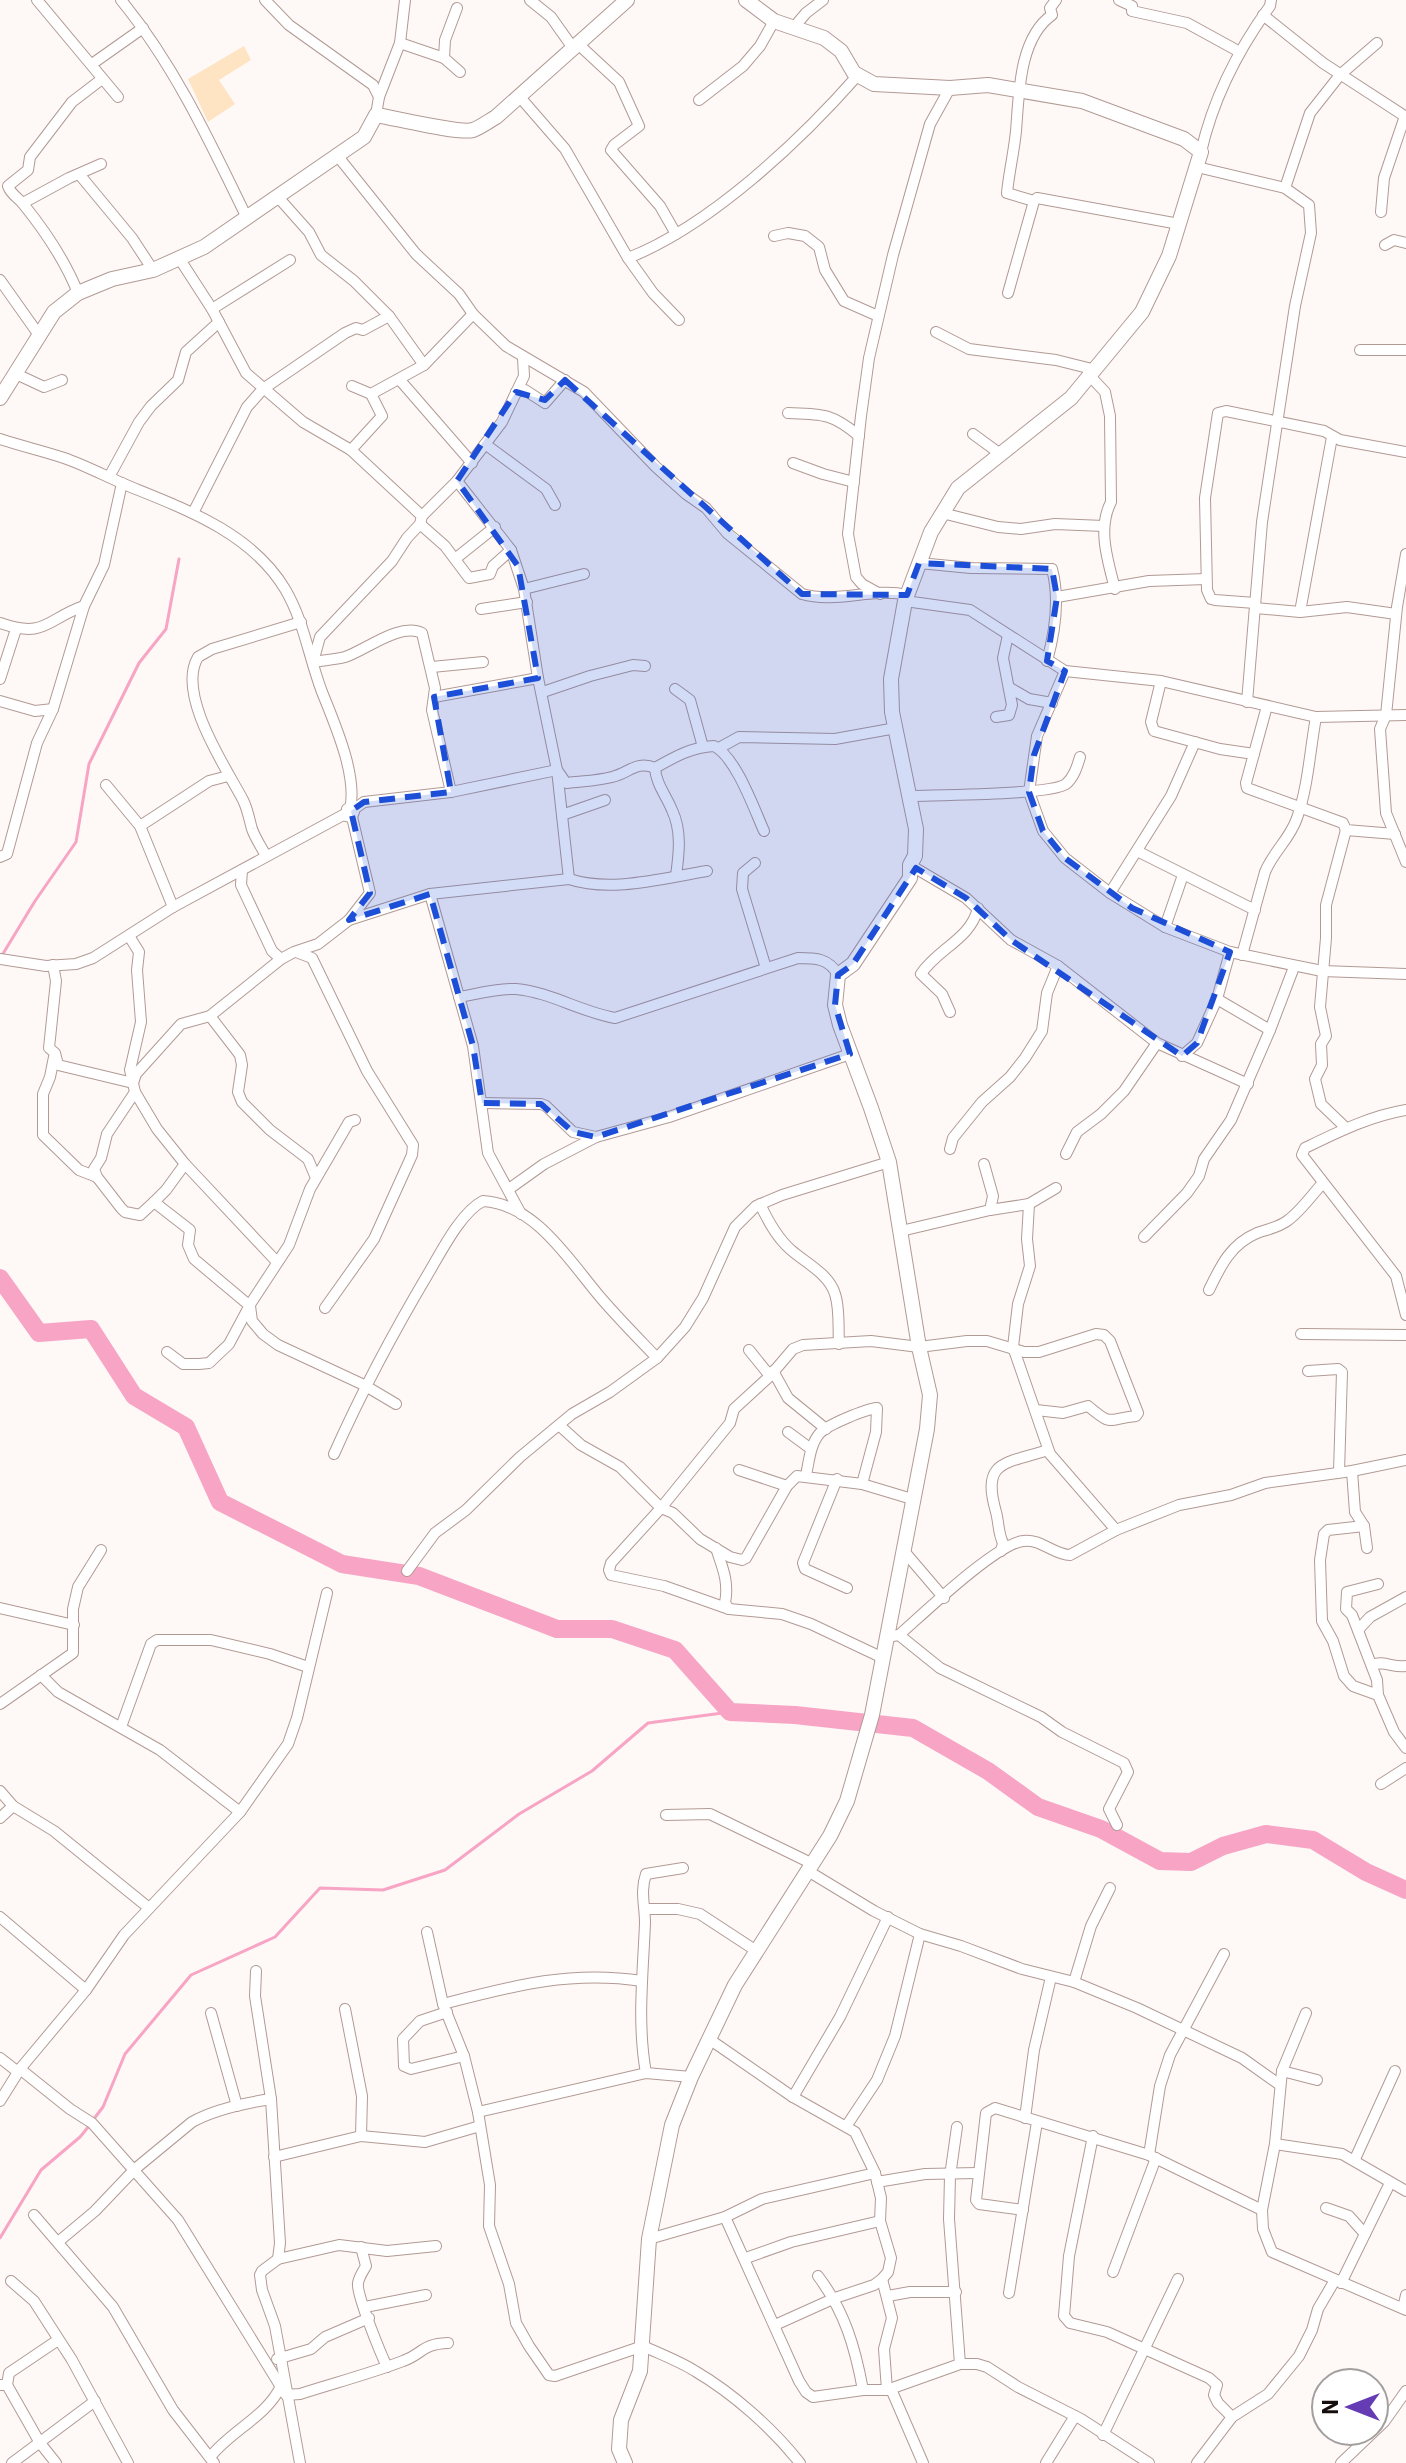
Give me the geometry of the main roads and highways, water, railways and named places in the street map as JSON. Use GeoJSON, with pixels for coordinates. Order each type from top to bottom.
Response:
{"type":"FeatureCollection","features":[{"type":"Feature","properties":{"kind":"waterway"},"geometry":{"type":"LineString","coordinates":[[1,957],[76,842],[89,764],[139,663],[166,629],[179,559]]}},
{"type":"Feature","properties":{"kind":"waterway"},"geometry":{"type":"LineString","coordinates":[[0,1278],[39,1333],[91,1329],[134,1396],[186,1427],[220,1502],[342,1564],[419,1576],[557,1629],[612,1629],[675,1650],[730,1712],[795,1715],[913,1728],[988,1771],[1038,1807],[1101,1829],[1160,1861],[1191,1862],[1223,1846],[1266,1834],[1313,1840],[1366,1872],[1406,1890]]}},
{"type":"Feature","properties":{"kind":"waterway"},"geometry":{"type":"LineString","coordinates":[[93,2120],[103,2107],[125,2054],[191,1975],[275,1937],[320,1888],[383,1890],[445,1870],[519,1814],[592,1771],[648,1723],[730,1712]]}},
{"type":"Feature","properties":{"kind":"waterway"},"geometry":{"type":"LineString","coordinates":[[0,2238],[41,2170],[89,2126]]}}]}
